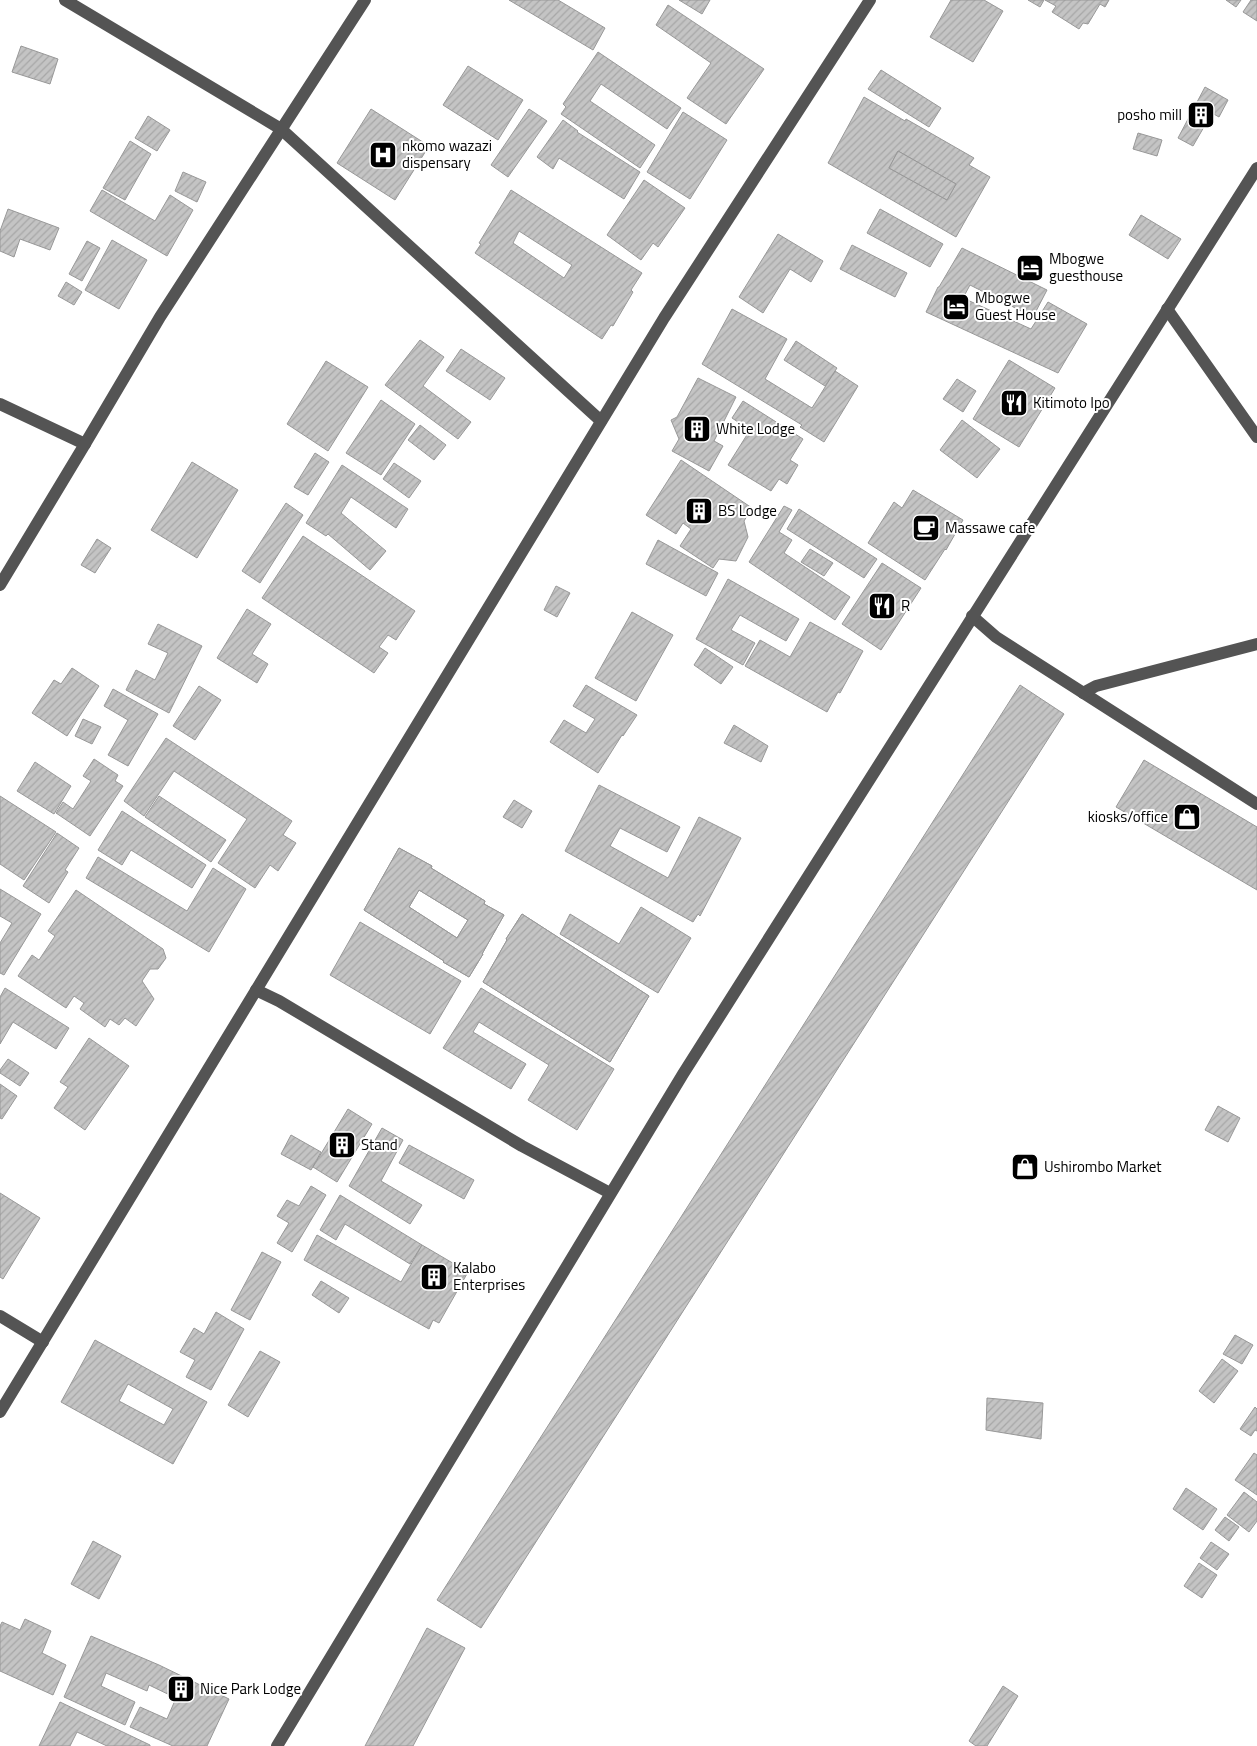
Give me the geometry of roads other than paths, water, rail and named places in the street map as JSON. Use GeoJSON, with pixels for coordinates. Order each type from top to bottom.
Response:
{"type":"FeatureCollection","features":[{"type":"Feature","properties":{"kind":"street"},"geometry":{"type":"LineString","coordinates":[[65,0],[281,129],[601,421]]}},
{"type":"Feature","properties":{"kind":"street"},"geometry":{"type":"LineString","coordinates":[[0,585],[160,317],[365,0]]}},
{"type":"Feature","properties":{"kind":"street"},"geometry":{"type":"LineString","coordinates":[[0,1412],[664,318],[870,0]]}},
{"type":"Feature","properties":{"kind":"street"},"geometry":{"type":"LineString","coordinates":[[277,1746],[683,1074],[1257,168]]}},
{"type":"Feature","properties":{"kind":"street"},"geometry":{"type":"LineString","coordinates":[[1166,309],[1257,437]]}},
{"type":"Feature","properties":{"kind":"street"},"geometry":{"type":"LineString","coordinates":[[0,404],[85,444]]}},
{"type":"Feature","properties":{"kind":"street"},"geometry":{"type":"LineString","coordinates":[[972,616],[996,637],[1257,804]]}},
{"type":"Feature","properties":{"kind":"street"},"geometry":{"type":"LineString","coordinates":[[1083,693],[1096,686],[1257,644]]}},
{"type":"Feature","properties":{"kind":"street"},"geometry":{"type":"LineString","coordinates":[[256,990],[279,1001],[522,1146],[610,1193]]}},
{"type":"Feature","properties":{"kind":"street"},"geometry":{"type":"LineString","coordinates":[[0,1316],[42,1342]]}},
{"type":"Feature","properties":{"kind":"place","name":"posho mill"},"geometry":{"type":"Point","coordinates":[1201,115]}},
{"type":"Feature","properties":{"kind":"place","name":"nkomo wazazi dispensary"},"geometry":{"type":"Point","coordinates":[383,155]}},
{"type":"Feature","properties":{"kind":"place","name":"Mbogwe guesthouse"},"geometry":{"type":"Point","coordinates":[1030,268]}},
{"type":"Feature","properties":{"kind":"place","name":"Mbogwe Guest House"},"geometry":{"type":"Point","coordinates":[956,307]}},
{"type":"Feature","properties":{"kind":"place","name":"Kitimoto Ipo"},"geometry":{"type":"Point","coordinates":[1014,403]}},
{"type":"Feature","properties":{"kind":"place","name":"White Lodge"},"geometry":{"type":"Point","coordinates":[697,429]}},
{"type":"Feature","properties":{"kind":"place","name":"BS Lodge"},"geometry":{"type":"Point","coordinates":[699,511]}},
{"type":"Feature","properties":{"kind":"place","name":"Massawe cafe"},"geometry":{"type":"Point","coordinates":[926,528]}},
{"type":"Feature","properties":{"kind":"place","name":"R"},"geometry":{"type":"Point","coordinates":[882,606]}},
{"type":"Feature","properties":{"kind":"place","name":"kiosks/office"},"geometry":{"type":"Point","coordinates":[1187,817]}},
{"type":"Feature","properties":{"kind":"place","name":"Stand"},"geometry":{"type":"Point","coordinates":[342,1145]}},
{"type":"Feature","properties":{"kind":"place","name":"Ushirombo Market"},"geometry":{"type":"Point","coordinates":[1025,1167]}},
{"type":"Feature","properties":{"kind":"place","name":"Kalabo Enterprises"},"geometry":{"type":"Point","coordinates":[434,1277]}},
{"type":"Feature","properties":{"kind":"place","name":"Nice Park Lodge"},"geometry":{"type":"Point","coordinates":[181,1689]}}]}
